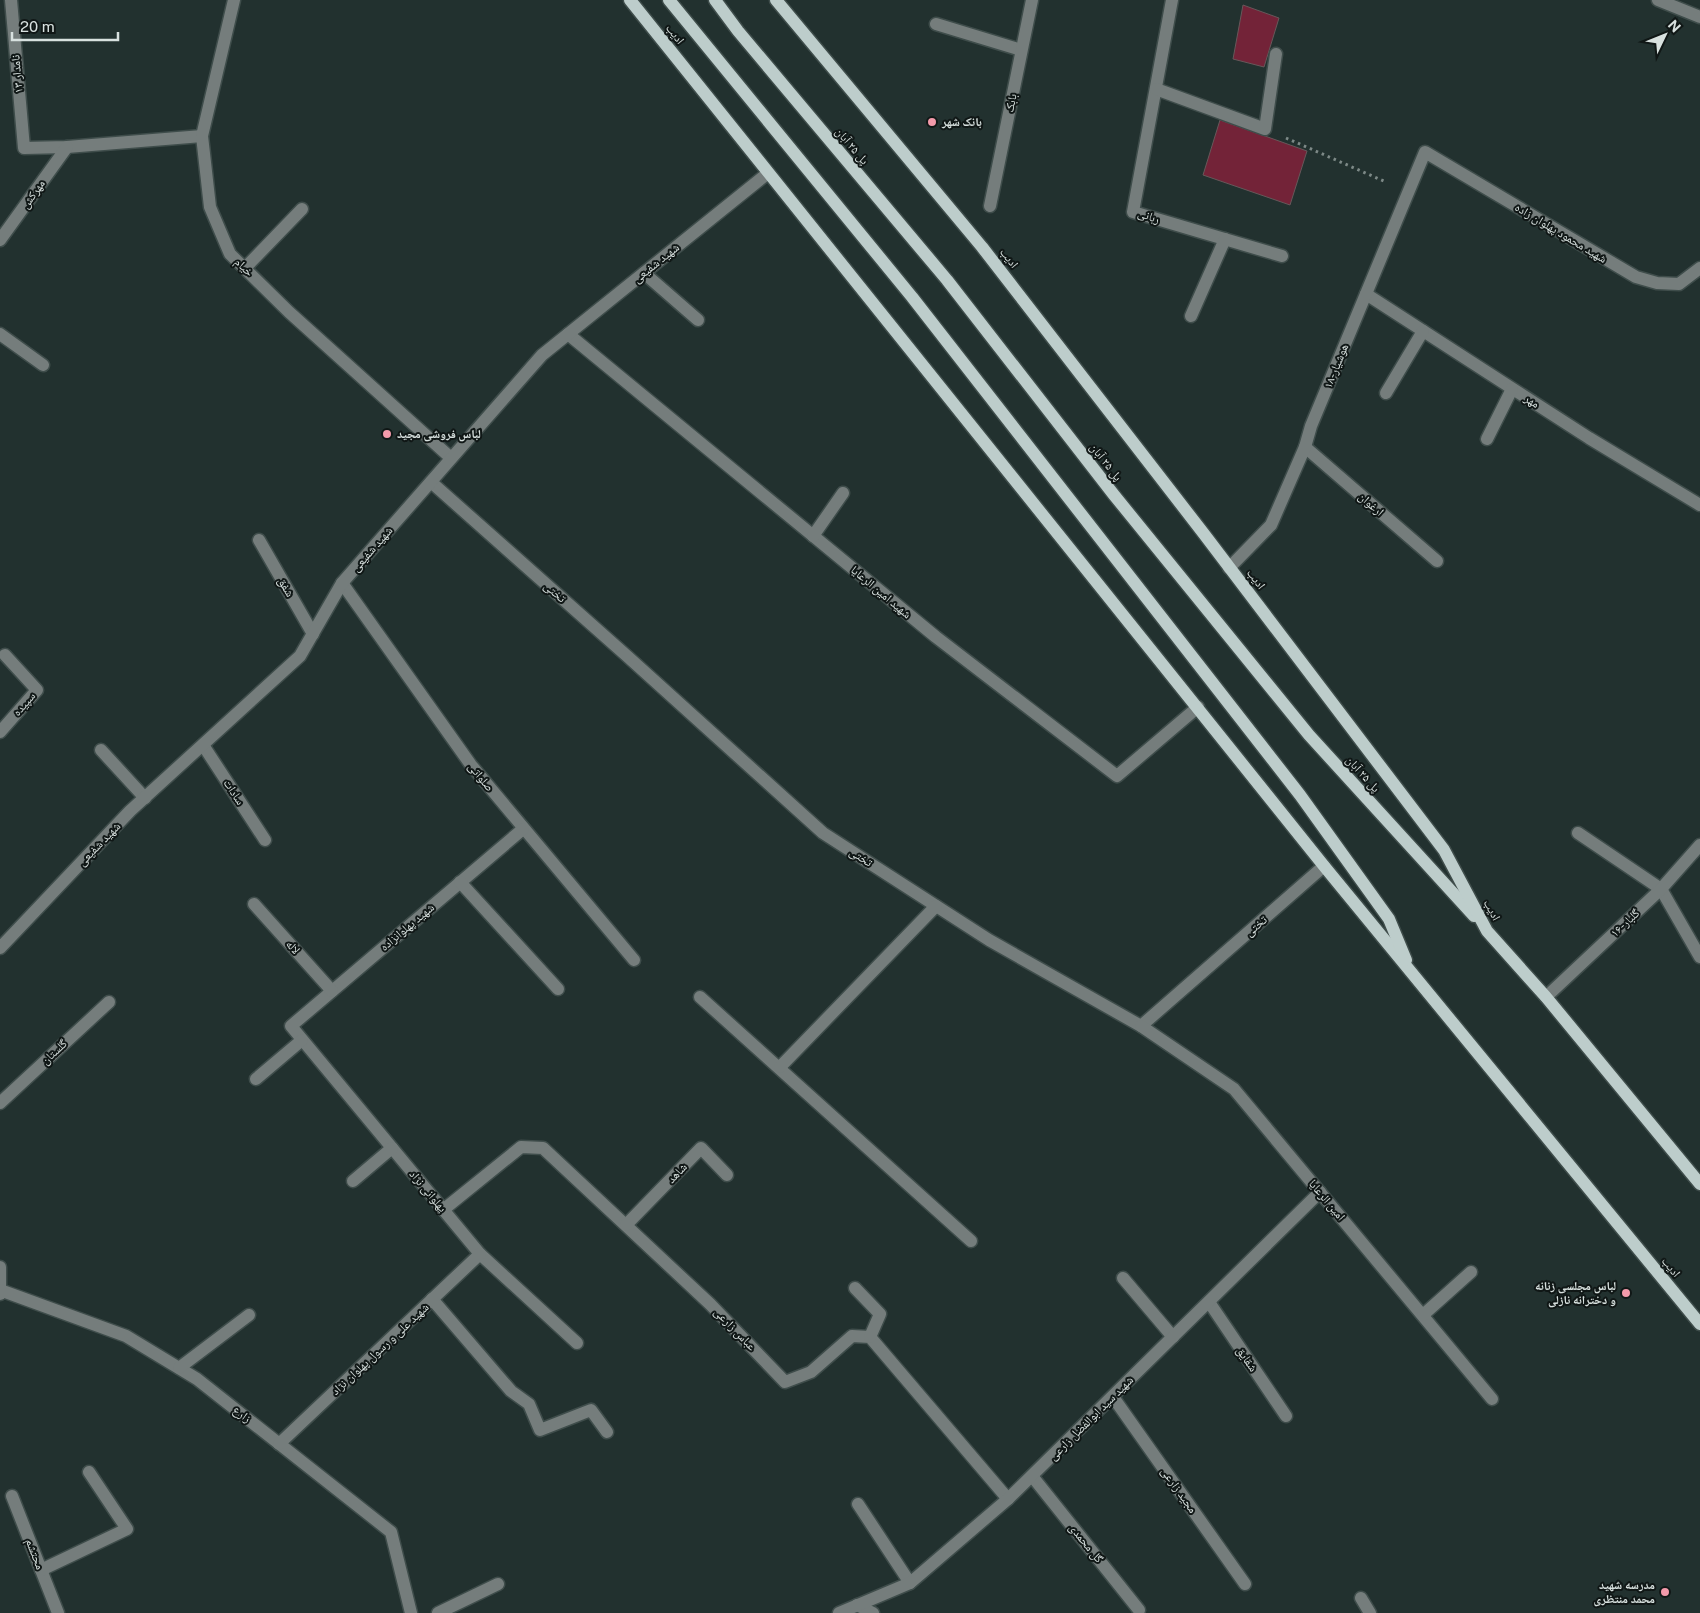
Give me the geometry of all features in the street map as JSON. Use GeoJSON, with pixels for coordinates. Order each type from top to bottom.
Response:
{"type":"FeatureCollection","features":[{"type":"Feature","properties":{"kind":"main road","name":"ادیب"},"geometry":{"type":"LineString","coordinates":[[630,0],[1324,866],[1700,1324]]}},
{"type":"Feature","properties":{"kind":"main road","name":"ادیب"},"geometry":{"type":"LineString","coordinates":[[669,0],[912,297],[1300,795],[1389,919],[1412,974]]}},
{"type":"Feature","properties":{"kind":"main road","name":"پل ۲۵ آبان"},"geometry":{"type":"LineString","coordinates":[[715,0],[738,31],[947,280],[1114,495],[1309,735],[1487,931]]}},
{"type":"Feature","properties":{"kind":"main road","name":"ادیب"},"geometry":{"type":"LineString","coordinates":[[776,0],[982,247],[1229,568],[1444,850],[1487,931],[1546,996],[1700,1184]]}},
{"type":"Feature","properties":{"kind":"street","name":"۱۳ نامدار"},"geometry":{"type":"LineString","coordinates":[[11,0],[24,148],[67,147]]}},
{"type":"Feature","properties":{"kind":"street","name":"خیام"},"geometry":{"type":"LineString","coordinates":[[234,0],[202,136],[210,207],[230,254],[289,312],[451,458]]}},
{"type":"Feature","properties":{"kind":"street","name":"بابک"},"geometry":{"type":"LineString","coordinates":[[990,206],[1032,0]]}},
{"type":"Feature","properties":{"kind":"street","name":"ربانی"},"geometry":{"type":"LineString","coordinates":[[1172,0],[1133,212],[1282,256]]}},
{"type":"Feature","properties":{"kind":"street"},"geometry":{"type":"LineString","coordinates":[[1658,0],[1700,17]]}},
{"type":"Feature","properties":{"kind":"street"},"geometry":{"type":"LineString","coordinates":[[936,24],[1021,50]]}},
{"type":"Feature","properties":{"kind":"street"},"geometry":{"type":"LineString","coordinates":[[1156,88],[1265,129],[1276,54]]}},
{"type":"Feature","properties":{"kind":"street"},"geometry":{"type":"LineString","coordinates":[[67,147],[202,136]]}},
{"type":"Feature","properties":{"kind":"street","name":"مهرکش"},"geometry":{"type":"LineString","coordinates":[[0,240],[67,147]]}},
{"type":"Feature","properties":{"kind":"street","name":"۱۸-هوشیار"},"geometry":{"type":"LineString","coordinates":[[1229,568],[1271,525],[1305,447],[1311,426],[1425,152]]}},
{"type":"Feature","properties":{"kind":"street","name":"شهید محمود پهلوان زاده"},"geometry":{"type":"LineString","coordinates":[[1425,152],[1636,278],[1657,283],[1679,284],[1700,268]]}},
{"type":"Feature","properties":{"kind":"street","name":"شهید شفیعی"},"geometry":{"type":"LineString","coordinates":[[0,948],[130,811],[300,656],[342,582],[542,355],[768,173]]}},
{"type":"Feature","properties":{"kind":"street"},"geometry":{"type":"LineString","coordinates":[[245,268],[302,209]]}},
{"type":"Feature","properties":{"kind":"street"},"geometry":{"type":"LineString","coordinates":[[1191,316],[1225,240]]}},
{"type":"Feature","properties":{"kind":"street"},"geometry":{"type":"LineString","coordinates":[[644,273],[698,320]]}},
{"type":"Feature","properties":{"kind":"street","name":"مهر"},"geometry":{"type":"LineString","coordinates":[[1366,294],[1589,438],[1700,505]]}},
{"type":"Feature","properties":{"kind":"street"},"geometry":{"type":"LineString","coordinates":[[1386,393],[1423,331]]}},
{"type":"Feature","properties":{"kind":"street"},"geometry":{"type":"LineString","coordinates":[[0,334],[43,365]]}},
{"type":"Feature","properties":{"kind":"street","name":"شهید امین الرعایا"},"geometry":{"type":"LineString","coordinates":[[568,334],[936,637],[1117,776],[1198,707]]}},
{"type":"Feature","properties":{"kind":"street"},"geometry":{"type":"LineString","coordinates":[[1487,439],[1512,388]]}},
{"type":"Feature","properties":{"kind":"street","name":"ارغوان"},"geometry":{"type":"LineString","coordinates":[[1305,447],[1437,561]]}},
{"type":"Feature","properties":{"kind":"street","name":"تختی"},"geometry":{"type":"LineString","coordinates":[[431,482],[823,833],[989,940],[1141,1026],[1324,866]]}},
{"type":"Feature","properties":{"kind":"street"},"geometry":{"type":"LineString","coordinates":[[813,536],[843,493]]}},
{"type":"Feature","properties":{"kind":"street","name":"شفق"},"geometry":{"type":"LineString","coordinates":[[260,540],[313,634]]}},
{"type":"Feature","properties":{"kind":"street","name":"صلواتی"},"geometry":{"type":"LineString","coordinates":[[342,582],[471,765],[634,960]]}},
{"type":"Feature","properties":{"kind":"street","name":"سپیده"},"geometry":{"type":"LineString","coordinates":[[0,732],[37,690],[5,655]]}},
{"type":"Feature","properties":{"kind":"street","name":"سادات"},"geometry":{"type":"LineString","coordinates":[[203,745],[265,840]]}},
{"type":"Feature","properties":{"kind":"street"},"geometry":{"type":"LineString","coordinates":[[101,750],[145,798]]}},
{"type":"Feature","properties":{"kind":"street","name":"شهید پهلوانزاده"},"geometry":{"type":"LineString","coordinates":[[291,1026],[523,829]]}},
{"type":"Feature","properties":{"kind":"street"},"geometry":{"type":"LineString","coordinates":[[1578,833],[1661,889],[1700,957]]}},
{"type":"Feature","properties":{"kind":"street","name":"۱۶-گلبار"},"geometry":{"type":"LineString","coordinates":[[1546,996],[1661,889],[1700,845]]}},
{"type":"Feature","properties":{"kind":"street"},"geometry":{"type":"LineString","coordinates":[[460,882],[558,989]]}},
{"type":"Feature","properties":{"kind":"street","name":"لاله"},"geometry":{"type":"LineString","coordinates":[[254,904],[332,991]]}},
{"type":"Feature","properties":{"kind":"street"},"geometry":{"type":"LineString","coordinates":[[780,1068],[936,906]]}},
{"type":"Feature","properties":{"kind":"street"},"geometry":{"type":"LineString","coordinates":[[700,997],[971,1241]]}},
{"type":"Feature","properties":{"kind":"street","name":"گلستان"},"geometry":{"type":"LineString","coordinates":[[0,1102],[109,1002]]}},
{"type":"Feature","properties":{"kind":"street","name":"پهلوانی نژاد"},"geometry":{"type":"LineString","coordinates":[[291,1026],[480,1254],[577,1344]]}},
{"type":"Feature","properties":{"kind":"street","name":"امین الرعایا"},"geometry":{"type":"LineString","coordinates":[[1141,1026],[1234,1089],[1492,1399]]}},
{"type":"Feature","properties":{"kind":"street"},"geometry":{"type":"LineString","coordinates":[[256,1079],[302,1040]]}},
{"type":"Feature","properties":{"kind":"street","name":"عباس زارعی"},"geometry":{"type":"LineString","coordinates":[[443,1210],[521,1147],[543,1148],[710,1304],[785,1382],[811,1372],[852,1336],[870,1337]]}},
{"type":"Feature","properties":{"kind":"street"},"geometry":{"type":"LineString","coordinates":[[353,1181],[392,1148]]}},
{"type":"Feature","properties":{"kind":"street","name":"شاهد"},"geometry":{"type":"LineString","coordinates":[[626,1225],[701,1148],[727,1175]]}},
{"type":"Feature","properties":{"kind":"street","name":"شهید سید ابوالفضل زارعی"},"geometry":{"type":"LineString","coordinates":[[839,1613],[910,1583],[1008,1499],[1320,1192]]}},
{"type":"Feature","properties":{"kind":"street","name":"شهید علی و رسول پهلوان نژاد"},"geometry":{"type":"LineString","coordinates":[[279,1444],[480,1254]]}},
{"type":"Feature","properties":{"kind":"street"},"geometry":{"type":"LineString","coordinates":[[0,1267],[0,1294]]}},
{"type":"Feature","properties":{"kind":"street"},"geometry":{"type":"LineString","coordinates":[[1423,1315],[1471,1272]]}},
{"type":"Feature","properties":{"kind":"street"},"geometry":{"type":"LineString","coordinates":[[1123,1278],[1173,1337]]}},
{"type":"Feature","properties":{"kind":"street"},"geometry":{"type":"LineString","coordinates":[[855,1288],[880,1314],[870,1337],[1008,1499]]}},
{"type":"Feature","properties":{"kind":"street","name":"زارع"},"geometry":{"type":"LineString","coordinates":[[0,1290],[126,1336],[197,1379],[391,1532],[411,1613]]}},
{"type":"Feature","properties":{"kind":"street"},"geometry":{"type":"LineString","coordinates":[[432,1299],[511,1391],[529,1404],[540,1430],[591,1410],[607,1432]]}},
{"type":"Feature","properties":{"kind":"street","name":"شقایق"},"geometry":{"type":"LineString","coordinates":[[1209,1302],[1286,1416]]}},
{"type":"Feature","properties":{"kind":"street"},"geometry":{"type":"LineString","coordinates":[[179,1368],[249,1315]]}},
{"type":"Feature","properties":{"kind":"street","name":"مجید زارعی"},"geometry":{"type":"LineString","coordinates":[[1113,1397],[1245,1584]]}},
{"type":"Feature","properties":{"kind":"street"},"geometry":{"type":"LineString","coordinates":[[41,1570],[127,1529],[89,1472]]}},
{"type":"Feature","properties":{"kind":"street","name":"گل محمدی"},"geometry":{"type":"LineString","coordinates":[[1032,1476],[1140,1610]]}},
{"type":"Feature","properties":{"kind":"street","name":"محتشم"},"geometry":{"type":"LineString","coordinates":[[12,1496],[58,1613]]}},
{"type":"Feature","properties":{"kind":"street"},"geometry":{"type":"LineString","coordinates":[[858,1504],[910,1583]]}},
{"type":"Feature","properties":{"kind":"street"},"geometry":{"type":"LineString","coordinates":[[438,1613],[498,1584]]}},
{"type":"Feature","properties":{"kind":"street"},"geometry":{"type":"LineString","coordinates":[[1360,1598],[1370,1613]]}},
{"type":"Feature","properties":{"kind":"street"},"geometry":{"type":"LineString","coordinates":[[857,1605],[874,1613]]}},
{"type":"Feature","properties":{"kind":"path"},"geometry":{"type":"LineString","coordinates":[[1265,129],[1408,192]]}},
{"type":"Feature","properties":{"kind":"building"},"geometry":{"type":"Polygon","coordinates":[[[1243,5],[1279,18],[1264,67],[1233,59],[1243,5]]]}},
{"type":"Feature","properties":{"kind":"building"},"geometry":{"type":"Polygon","coordinates":[[[1220,120],[1307,151],[1290,205],[1203,175],[1220,120]]]}},
{"type":"Feature","properties":{"kind":"place","name":"بانک شهر"},"geometry":{"type":"Point","coordinates":[932,122]}},
{"type":"Feature","properties":{"kind":"place","name":"لباس فروشی مجید"},"geometry":{"type":"Point","coordinates":[387,434]}},
{"type":"Feature","properties":{"kind":"place","name":"لباس مجلسی زنانه و دخترانه نازلی"},"geometry":{"type":"Point","coordinates":[1626,1293]}},
{"type":"Feature","properties":{"kind":"place","name":"مدرسه شهید محمد منتظری"},"geometry":{"type":"Point","coordinates":[1665,1592]}}]}
